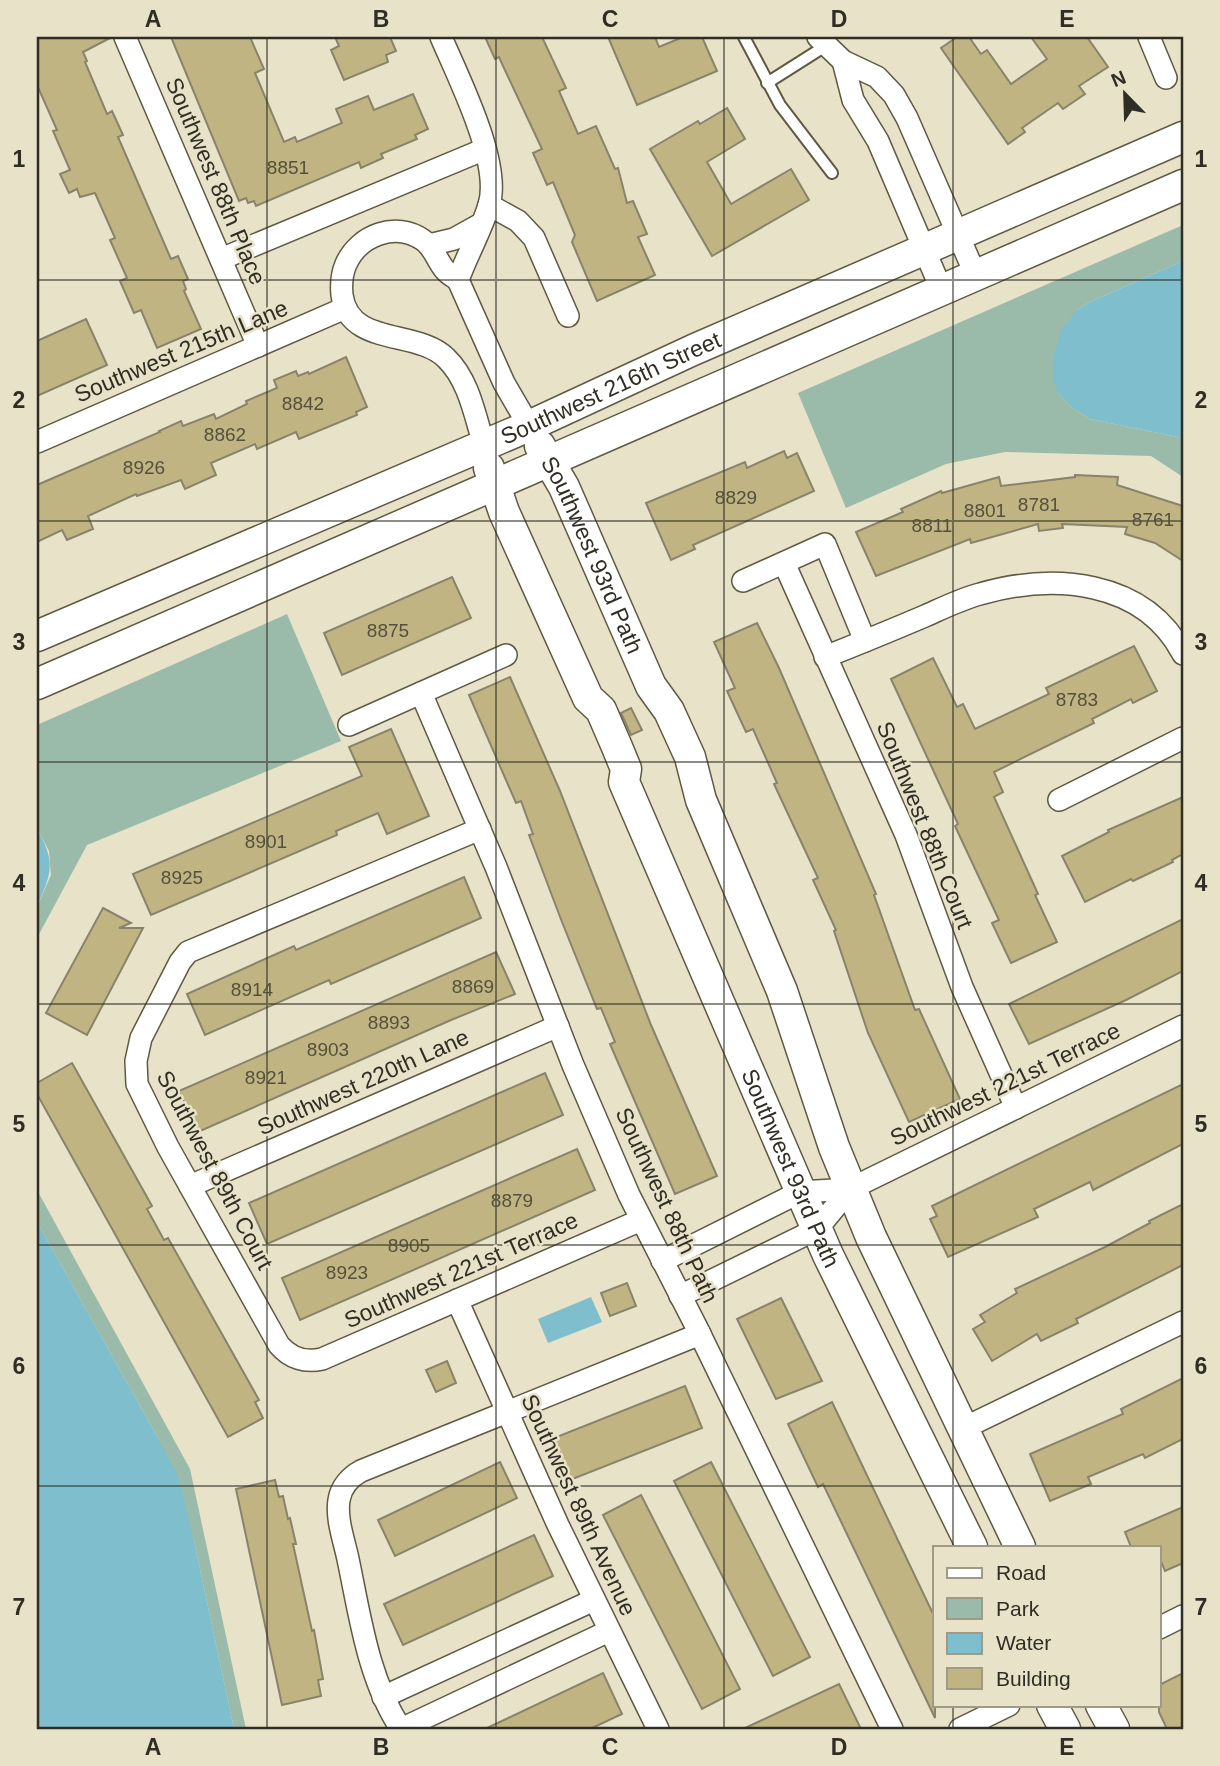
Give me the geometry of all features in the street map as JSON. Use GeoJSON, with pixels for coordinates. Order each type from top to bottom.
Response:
{"type":"FeatureCollection","features":[{"type":"Feature","properties":{"kind":"street","name":"Southwest 88th Place"},"geometry":{"type":"LineString","coordinates":[[125,37],[258,346]]}},
{"type":"Feature","properties":{"kind":"street"},"geometry":{"type":"LineString","coordinates":[[441,37],[485,149],[491,176],[485,215],[458,280]]}},
{"type":"Feature","properties":{"kind":"street"},"geometry":{"type":"LineString","coordinates":[[1149,37],[1167,78]]}},
{"type":"Feature","properties":{"kind":"street"},"geometry":{"type":"LineString","coordinates":[[822,41],[843,61],[873,73],[894,95],[907,118],[976,276]]}},
{"type":"Feature","properties":{"kind":"street"},"geometry":{"type":"LineString","coordinates":[[843,61],[853,100],[878,141],[942,291]]}},
{"type":"Feature","properties":{"kind":"street","name":"Southwest 216th Street"},"geometry":{"type":"LineString","coordinates":[[37,636],[484,446],[704,345],[1183,137]]}},
{"type":"Feature","properties":{"kind":"street"},"geometry":{"type":"LineString","coordinates":[[221,259],[485,149]]}},
{"type":"Feature","properties":{"kind":"street","name":"Southwest 216th Street"},"geometry":{"type":"LineString","coordinates":[[37,684],[1183,185]]}},
{"type":"Feature","properties":{"kind":"street"},"geometry":{"type":"LineString","coordinates":[[429,245],[454,239],[485,215],[518,221],[534,238],[568,316]]}},
{"type":"Feature","properties":{"kind":"street"},"geometry":{"type":"LineString","coordinates":[[484,446],[465,387],[448,360],[428,346],[367,329],[353,319],[345,308],[341,292],[344,270],[352,254],[363,242],[378,234],[394,231],[414,235],[429,245],[444,270],[458,280],[504,383],[529,426]]}},
{"type":"Feature","properties":{"kind":"street","name":"Southwest 215th Lane"},"geometry":{"type":"LineString","coordinates":[[37,442],[345,308]]}},
{"type":"Feature","properties":{"kind":"street","name":"Southwest 93rd Path"},"geometry":{"type":"LineString","coordinates":[[529,426],[569,498],[651,686],[653,717],[676,763],[701,800],[782,992],[850,1189],[1020,1546]]}},
{"type":"Feature","properties":{"kind":"street","name":"Southwest 93rd Path"},"geometry":{"type":"LineString","coordinates":[[484,446],[494,485],[588,698],[601,710],[626,769],[624,782],[800,1192],[889,1381],[972,1546]]}},
{"type":"Feature","properties":{"kind":"street"},"geometry":{"type":"LineString","coordinates":[[743,581],[825,544],[865,641]]}},
{"type":"Feature","properties":{"kind":"street","name":"Southwest 88th Court"},"geometry":{"type":"LineString","coordinates":[[784,563],[910,844],[962,988],[1016,1108]]}},
{"type":"Feature","properties":{"kind":"street"},"geometry":{"type":"LineString","coordinates":[[825,657],[972,596],[1035,584],[1057,583],[1092,586],[1113,592],[1142,606],[1168,631],[1183,654]]}},
{"type":"Feature","properties":{"kind":"street"},"geometry":{"type":"LineString","coordinates":[[348,725],[506,655]]}},
{"type":"Feature","properties":{"kind":"street","name":"Southwest 88th Path"},"geometry":{"type":"LineString","coordinates":[[421,693],[641,1220],[700,1334],[892,1729]]}},
{"type":"Feature","properties":{"kind":"street"},"geometry":{"type":"LineString","coordinates":[[1059,800],[1183,738]]}},
{"type":"Feature","properties":{"kind":"street","name":"Southwest 89th Court"},"geometry":{"type":"LineString","coordinates":[[301,1359],[290,1356],[279,1345],[143,1099],[135,1070],[139,1044],[177,967],[186,955],[235,931],[480,829]]}},
{"type":"Feature","properties":{"kind":"street","name":"Southwest 220th Lane"},"geometry":{"type":"LineString","coordinates":[[190,1186],[558,1026]]}},
{"type":"Feature","properties":{"kind":"street","name":"Southwest 221st Terrace"},"geometry":{"type":"LineString","coordinates":[[662,1261],[800,1192],[850,1189],[1183,1026]]}},
{"type":"Feature","properties":{"kind":"street","name":"Southwest 221st Terrace"},"geometry":{"type":"LineString","coordinates":[[680,1296],[817,1229],[850,1189]]}},
{"type":"Feature","properties":{"kind":"street","name":"Southwest 221st Terrace"},"geometry":{"type":"LineString","coordinates":[[301,1359],[322,1359],[641,1220]]}},
{"type":"Feature","properties":{"kind":"street","name":"Southwest 89th Avenue"},"geometry":{"type":"LineString","coordinates":[[457,1300],[594,1600],[658,1729]]}},
{"type":"Feature","properties":{"kind":"street"},"geometry":{"type":"LineString","coordinates":[[962,1429],[1183,1322]]}},
{"type":"Feature","properties":{"kind":"street"},"geometry":{"type":"LineString","coordinates":[[609,1631],[401,1729],[383,1697],[366,1644],[340,1520],[338,1503],[342,1489],[349,1479],[361,1471],[700,1334]]}},
{"type":"Feature","properties":{"kind":"street"},"geometry":{"type":"LineString","coordinates":[[383,1697],[594,1600]]}},
{"type":"Feature","properties":{"kind":"street"},"geometry":{"type":"LineString","coordinates":[[1160,1628],[1183,1616]]}},
{"type":"Feature","properties":{"kind":"street"},"geometry":{"type":"LineString","coordinates":[[960,1729],[1007,1706]]}},
{"type":"Feature","properties":{"kind":"street"},"geometry":{"type":"LineString","coordinates":[[1053,1706],[1065,1729]]}},
{"type":"Feature","properties":{"kind":"street"},"geometry":{"type":"LineString","coordinates":[[1102,1706],[1114,1729]]}},
{"type":"Feature","properties":{"kind":"lane"},"geometry":{"type":"LineString","coordinates":[[744,37],[780,105],[832,173]]}},
{"type":"Feature","properties":{"kind":"lane"},"geometry":{"type":"LineString","coordinates":[[767,83],[822,41]]}},
{"type":"Feature","properties":{"kind":"green space"},"geometry":{"type":"Polygon","coordinates":[[[1183,225],[1183,261],[1077,310],[1058,393],[1071,407],[1090,419],[1183,438],[1183,477],[1151,456],[1005,452],[946,464],[846,508],[798,393],[1183,225]]]}},
{"type":"Feature","properties":{"kind":"green space"},"geometry":{"type":"Polygon","coordinates":[[[287,614],[341,741],[87,845],[37,938],[37,907],[51,875],[49,851],[37,828],[37,725],[287,614]]]}},
{"type":"Feature","properties":{"kind":"green space"},"geometry":{"type":"Polygon","coordinates":[[[37,1190],[190,1469],[246,1729],[234,1729],[194,1541],[158,1438],[37,1222],[37,1190]]]}},
{"type":"Feature","properties":{"kind":"water"},"geometry":{"type":"Polygon","coordinates":[[[1183,261],[1183,438],[1090,419],[1071,407],[1058,393],[1053,379],[1054,355],[1061,330],[1077,310],[1090,302],[1183,261]]]}},
{"type":"Feature","properties":{"kind":"water"},"geometry":{"type":"Polygon","coordinates":[[[37,828],[47,850],[50,868],[37,907],[37,828]]]}},
{"type":"Feature","properties":{"kind":"water"},"geometry":{"type":"Polygon","coordinates":[[[37,1222],[178,1476],[234,1729],[37,1729],[37,1222]]]}},
{"type":"Feature","properties":{"kind":"water"},"geometry":{"type":"Polygon","coordinates":[[[591,1297],[602,1322],[548,1343],[538,1319],[591,1297]]]}},
{"type":"Feature","properties":{"kind":"building"},"geometry":{"type":"Polygon","coordinates":[[[37,37],[112,37],[83,52],[87,61],[85,62],[107,114],[112,111],[123,135],[118,137],[171,259],[178,256],[188,279],[183,281],[186,289],[184,291],[201,329],[157,348],[141,310],[134,313],[120,281],[127,278],[110,240],[115,238],[95,193],[80,197],[77,189],[69,193],[60,174],[70,170],[53,131],[57,130],[37,85],[37,37]]]}},
{"type":"Feature","properties":{"kind":"building"},"geometry":{"type":"Polygon","coordinates":[[[171,37],[250,37],[264,69],[255,73],[284,142],[295,137],[297,142],[342,123],[336,109],[368,96],[374,110],[413,94],[428,129],[415,135],[417,139],[381,154],[383,158],[361,168],[359,162],[256,206],[254,201],[248,203],[246,198],[239,201],[171,37]]]}},
{"type":"Feature","properties":{"kind":"building"},"geometry":{"type":"Polygon","coordinates":[[[335,37],[390,37],[396,51],[386,55],[388,62],[344,80],[331,50],[339,46],[335,37]]]}},
{"type":"Feature","properties":{"kind":"building"},"geometry":{"type":"Polygon","coordinates":[[[485,37],[542,37],[566,88],[559,91],[578,134],[596,126],[615,169],[618,168],[627,203],[633,201],[647,234],[638,237],[655,275],[597,301],[572,242],[575,235],[553,182],[547,185],[533,153],[542,149],[499,57],[495,59],[485,37]]]}},
{"type":"Feature","properties":{"kind":"building"},"geometry":{"type":"Polygon","coordinates":[[[608,37],[655,37],[659,47],[683,37],[702,37],[717,71],[637,105],[608,37]]]}},
{"type":"Feature","properties":{"kind":"building"},"geometry":{"type":"Polygon","coordinates":[[[957,37],[969,37],[981,54],[987,50],[1011,84],[1047,59],[1031,37],[1087,37],[1108,67],[1079,86],[1085,94],[1063,109],[1058,103],[1022,128],[1025,132],[1008,144],[941,48],[957,37]]]}},
{"type":"Feature","properties":{"kind":"building"},"geometry":{"type":"Polygon","coordinates":[[[727,108],[745,139],[707,162],[731,204],[791,169],[809,200],[712,256],[650,149],[698,121],[700,124],[727,108]]]}},
{"type":"Feature","properties":{"kind":"building"},"geometry":{"type":"Polygon","coordinates":[[[86,319],[107,365],[37,396],[37,341],[86,319]]]}},
{"type":"Feature","properties":{"kind":"building"},"geometry":{"type":"Polygon","coordinates":[[[346,357],[367,407],[356,412],[357,415],[299,439],[296,432],[257,449],[255,444],[211,463],[216,475],[185,489],[181,480],[137,496],[136,494],[88,516],[93,529],[67,540],[62,530],[37,542],[37,485],[181,421],[183,426],[214,414],[216,419],[247,404],[246,401],[277,388],[274,380],[296,371],[298,376],[308,372],[309,374],[346,357]]]}},
{"type":"Feature","properties":{"kind":"building"},"geometry":{"type":"Polygon","coordinates":[[[784,451],[787,458],[797,453],[814,491],[693,545],[695,549],[671,560],[646,503],[745,462],[747,468],[784,451]]]}},
{"type":"Feature","properties":{"kind":"building"},"geometry":{"type":"Polygon","coordinates":[[[1075,475],[1118,477],[1117,485],[1183,506],[1183,561],[1155,543],[1125,534],[1127,527],[1062,524],[1063,528],[1039,531],[1038,524],[971,543],[970,539],[876,576],[856,532],[903,512],[901,509],[941,491],[942,493],[999,477],[1001,486],[1075,475]]]}},
{"type":"Feature","properties":{"kind":"building"},"geometry":{"type":"Polygon","coordinates":[[[452,577],[471,618],[342,675],[324,633],[452,577]]]}},
{"type":"Feature","properties":{"kind":"building"},"geometry":{"type":"Polygon","coordinates":[[[757,623],[876,894],[874,895],[915,1010],[919,1009],[960,1099],[909,1122],[868,1033],[834,931],[836,930],[813,880],[818,878],[774,784],[777,783],[753,729],[746,732],[727,691],[735,688],[714,642],[757,623]]]}},
{"type":"Feature","properties":{"kind":"building"},"geometry":{"type":"Polygon","coordinates":[[[1134,646],[1157,691],[1133,703],[1131,699],[1092,719],[1094,723],[994,772],[1003,792],[994,797],[1057,942],[1011,963],[992,923],[999,920],[891,679],[933,658],[957,707],[963,704],[975,729],[1049,694],[1046,688],[1134,646]]]}},
{"type":"Feature","properties":{"kind":"building"},"geometry":{"type":"Polygon","coordinates":[[[510,677],[560,791],[651,1025],[717,1176],[675,1194],[610,1044],[615,1042],[601,1008],[597,1009],[562,922],[529,835],[533,834],[521,801],[516,803],[469,695],[510,677]]]}},
{"type":"Feature","properties":{"kind":"building"},"geometry":{"type":"Polygon","coordinates":[[[631,708],[642,730],[631,735],[621,713],[631,708]]]}},
{"type":"Feature","properties":{"kind":"building"},"geometry":{"type":"Polygon","coordinates":[[[391,729],[429,816],[387,834],[378,813],[336,831],[337,835],[151,915],[133,874],[362,776],[349,747],[391,729]]]}},
{"type":"Feature","properties":{"kind":"building"},"geometry":{"type":"Polygon","coordinates":[[[1183,797],[1183,854],[1172,860],[1173,862],[1085,902],[1062,856],[1109,832],[1108,830],[1183,797]]]}},
{"type":"Feature","properties":{"kind":"building"},"geometry":{"type":"Polygon","coordinates":[[[464,877],[481,918],[331,984],[329,980],[205,1035],[187,994],[294,946],[296,950],[464,877]]]}},
{"type":"Feature","properties":{"kind":"building"},"geometry":{"type":"Polygon","coordinates":[[[103,908],[131,923],[119,928],[143,928],[87,1035],[46,1013],[103,908]]]}},
{"type":"Feature","properties":{"kind":"building"},"geometry":{"type":"Polygon","coordinates":[[[1183,919],[1183,971],[1029,1044],[1009,1004],[1183,919]]]}},
{"type":"Feature","properties":{"kind":"building"},"geometry":{"type":"Polygon","coordinates":[[[496,952],[515,994],[198,1132],[179,1091],[496,952]]]}},
{"type":"Feature","properties":{"kind":"building"},"geometry":{"type":"Polygon","coordinates":[[[72,1063],[152,1206],[147,1209],[164,1240],[168,1238],[259,1400],[255,1402],[263,1418],[228,1437],[37,1094],[37,1083],[72,1063]]]}},
{"type":"Feature","properties":{"kind":"building"},"geometry":{"type":"Polygon","coordinates":[[[545,1073],[563,1115],[267,1244],[249,1203],[545,1073]]]}},
{"type":"Feature","properties":{"kind":"building"},"geometry":{"type":"Polygon","coordinates":[[[1183,1084],[1183,1144],[1093,1190],[1090,1182],[1034,1209],[1038,1217],[948,1257],[930,1219],[937,1216],[932,1206],[1183,1084]]]}},
{"type":"Feature","properties":{"kind":"building"},"geometry":{"type":"Polygon","coordinates":[[[577,1149],[595,1190],[300,1320],[282,1278],[577,1149]]]}},
{"type":"Feature","properties":{"kind":"building"},"geometry":{"type":"Polygon","coordinates":[[[1183,1204],[1183,1265],[1076,1319],[1078,1323],[1041,1341],[1037,1334],[992,1361],[973,1329],[985,1322],[980,1315],[1017,1293],[1015,1289],[1105,1247],[1183,1204]]]}},
{"type":"Feature","properties":{"kind":"building"},"geometry":{"type":"Polygon","coordinates":[[[627,1283],[636,1306],[610,1316],[601,1293],[627,1283]]]}},
{"type":"Feature","properties":{"kind":"building"},"geometry":{"type":"Polygon","coordinates":[[[781,1298],[822,1381],[776,1399],[737,1319],[781,1298]]]}},
{"type":"Feature","properties":{"kind":"building"},"geometry":{"type":"Polygon","coordinates":[[[447,1361],[456,1383],[436,1392],[426,1370],[447,1361]]]}},
{"type":"Feature","properties":{"kind":"building"},"geometry":{"type":"Polygon","coordinates":[[[1183,1378],[1183,1439],[1145,1458],[1143,1454],[1088,1477],[1091,1484],[1050,1501],[1030,1454],[1123,1414],[1121,1409],[1183,1378]]]}},
{"type":"Feature","properties":{"kind":"building"},"geometry":{"type":"Polygon","coordinates":[[[685,1386],[702,1428],[570,1480],[554,1438],[685,1386]]]}},
{"type":"Feature","properties":{"kind":"building"},"geometry":{"type":"Polygon","coordinates":[[[832,1402],[933,1614],[935,1718],[823,1484],[818,1487],[788,1424],[832,1402]]]}},
{"type":"Feature","properties":{"kind":"building"},"geometry":{"type":"Polygon","coordinates":[[[500,1462],[517,1498],[395,1556],[378,1520],[500,1462]]]}},
{"type":"Feature","properties":{"kind":"building"},"geometry":{"type":"Polygon","coordinates":[[[711,1462],[810,1657],[773,1676],[674,1481],[711,1462]]]}},
{"type":"Feature","properties":{"kind":"building"},"geometry":{"type":"Polygon","coordinates":[[[275,1480],[279,1497],[283,1496],[288,1519],[290,1518],[296,1544],[293,1544],[323,1679],[318,1680],[321,1696],[282,1705],[236,1489],[275,1480]]]}},
{"type":"Feature","properties":{"kind":"building"},"geometry":{"type":"Polygon","coordinates":[[[641,1495],[740,1689],[702,1709],[603,1515],[641,1495]]]}},
{"type":"Feature","properties":{"kind":"building"},"geometry":{"type":"Polygon","coordinates":[[[1183,1507],[1183,1563],[1165,1571],[1160,1558],[1160,1546],[1131,1546],[1125,1532],[1183,1507]]]}},
{"type":"Feature","properties":{"kind":"building"},"geometry":{"type":"Polygon","coordinates":[[[534,1535],[553,1576],[403,1645],[384,1604],[534,1535]]]}},
{"type":"Feature","properties":{"kind":"building"},"geometry":{"type":"Polygon","coordinates":[[[603,1673],[622,1714],[590,1729],[485,1729],[603,1673]]]}},
{"type":"Feature","properties":{"kind":"building"},"geometry":{"type":"Polygon","coordinates":[[[1183,1673],[1183,1729],[1167,1729],[1159,1712],[1160,1684],[1183,1673]]]}},
{"type":"Feature","properties":{"kind":"building"},"geometry":{"type":"Polygon","coordinates":[[[839,1684],[861,1729],[743,1729],[839,1684]]]}}]}
